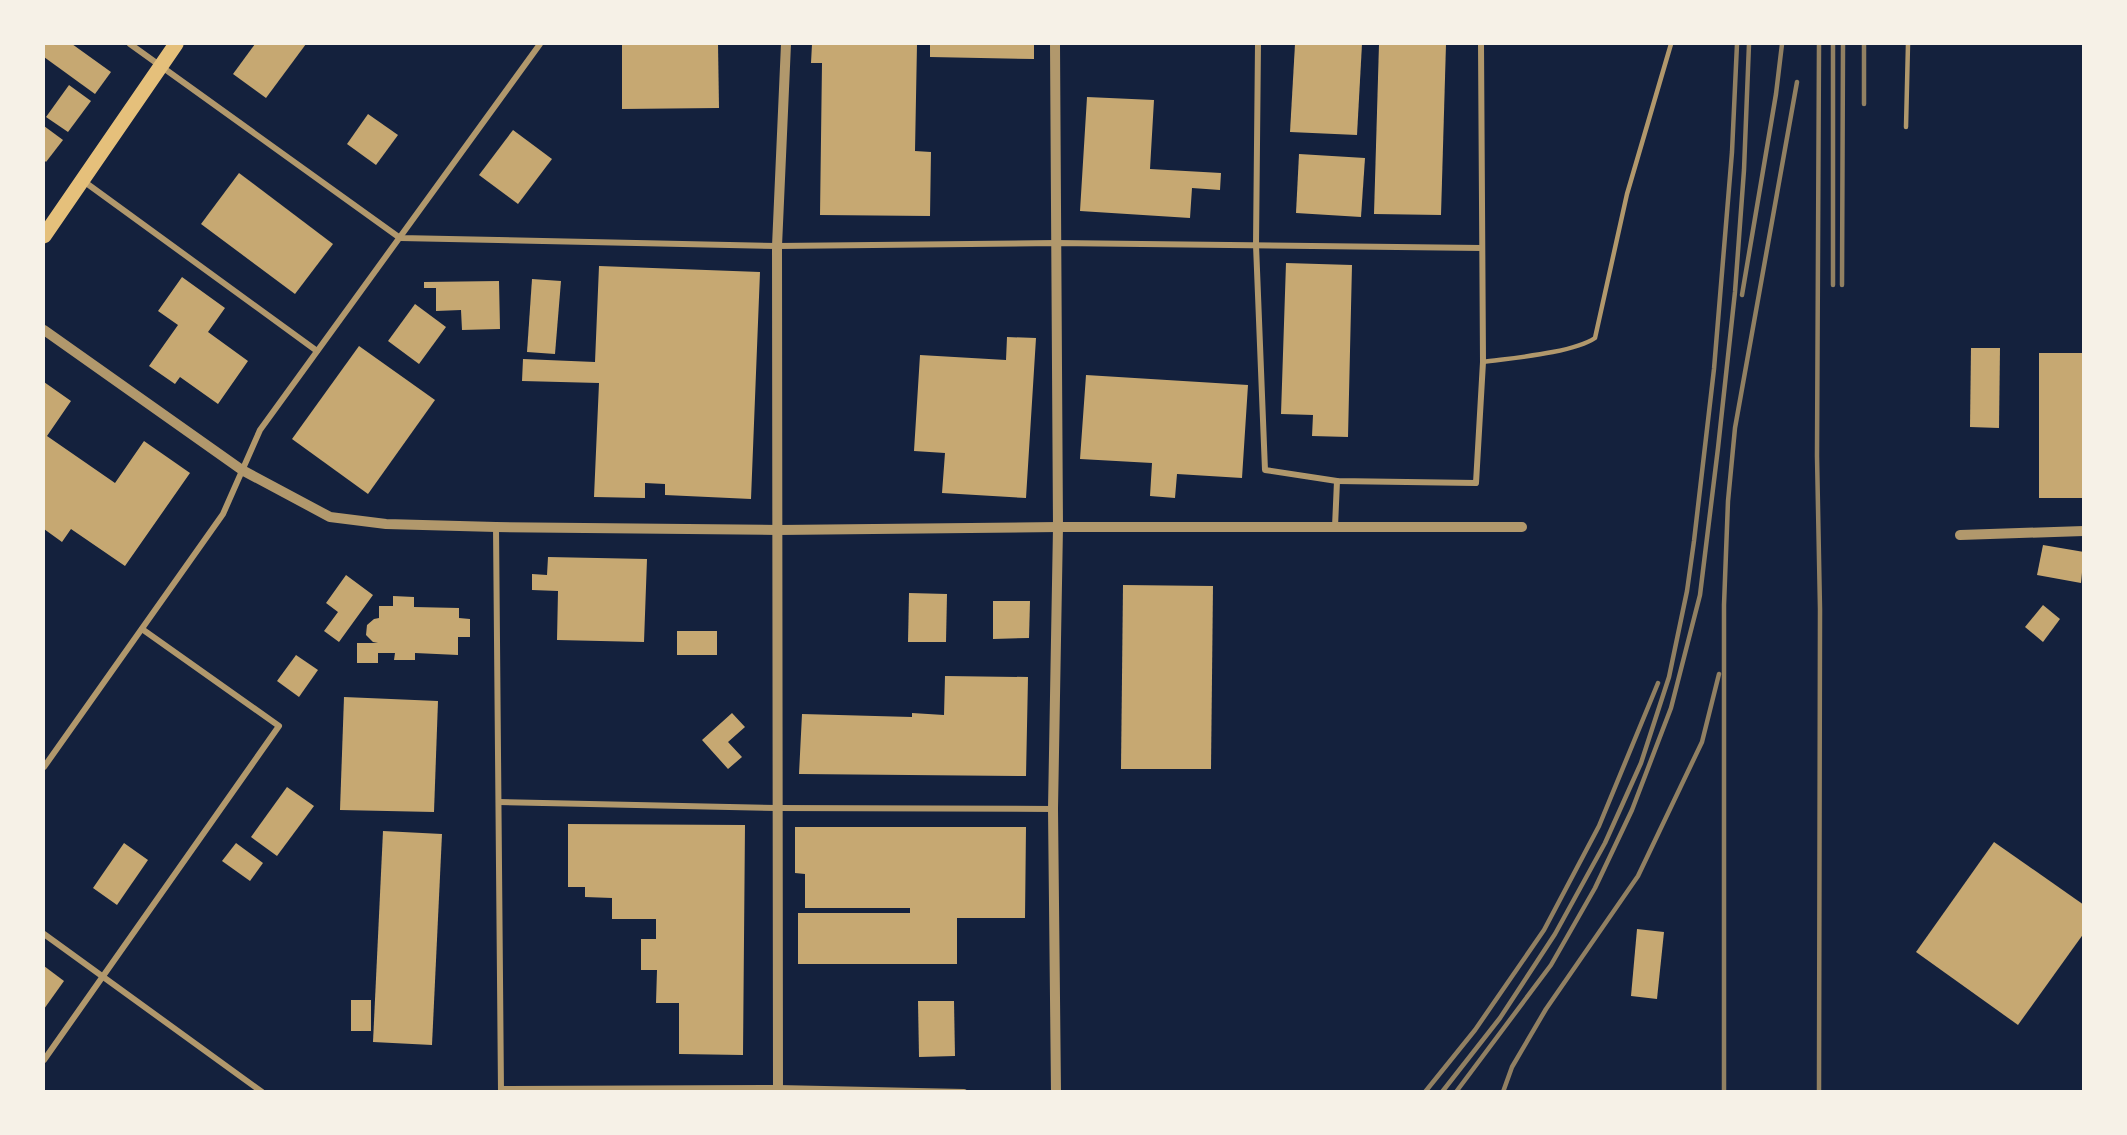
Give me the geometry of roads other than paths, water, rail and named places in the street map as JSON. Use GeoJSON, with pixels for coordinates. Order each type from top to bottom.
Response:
{"type":"FeatureCollection","features":[{"type":"Feature","properties":{"kind":"main road"},"geometry":{"type":"LineString","coordinates":[[44,236],[176,44]]}},
{"type":"Feature","properties":{"kind":"street"},"geometry":{"type":"LineString","coordinates":[[130,44],[400,238],[777,246],[1056,243],[1482,248]]}},
{"type":"Feature","properties":{"kind":"street"},"geometry":{"type":"LineString","coordinates":[[44,767],[223,514],[260,430],[540,44]]}},
{"type":"Feature","properties":{"kind":"street"},"geometry":{"type":"LineString","coordinates":[[778,1090],[777,246],[786,44]]}},
{"type":"Feature","properties":{"kind":"street"},"geometry":{"type":"LineString","coordinates":[[1055,44],[1058,527],[1053,809],[1056,1092]]}},
{"type":"Feature","properties":{"kind":"street"},"geometry":{"type":"LineString","coordinates":[[1258,44],[1256,245],[1265,470],[1337,481],[1476,483],[1483,362],[1481,44]]}},
{"type":"Feature","properties":{"kind":"street"},"geometry":{"type":"LineString","coordinates":[[82,180],[317,351]]}},
{"type":"Feature","properties":{"kind":"street"},"geometry":{"type":"LineString","coordinates":[[44,330],[242,470],[330,517],[386,524],[778,530],[1058,527],[1522,527]]}},
{"type":"Feature","properties":{"kind":"street"},"geometry":{"type":"LineString","coordinates":[[1335,527],[1337,481]]}},
{"type":"Feature","properties":{"kind":"street"},"geometry":{"type":"LineString","coordinates":[[496,527],[501,1090],[964,1092]]}},
{"type":"Feature","properties":{"kind":"street"},"geometry":{"type":"LineString","coordinates":[[1960,535],[2084,531]]}},
{"type":"Feature","properties":{"kind":"street"},"geometry":{"type":"LineString","coordinates":[[44,1060],[279,726],[142,630]]}},
{"type":"Feature","properties":{"kind":"street"},"geometry":{"type":"LineString","coordinates":[[499,802],[776,808],[1053,809]]}},
{"type":"Feature","properties":{"kind":"street"},"geometry":{"type":"LineString","coordinates":[[44,934],[262,1092]]}},
{"type":"Feature","properties":{"kind":"lane"},"geometry":{"type":"LineString","coordinates":[[1483,362],[1541,353],[1587,343],[1594,338],[1627,194],[1671,44]]}},
{"type":"Feature","properties":{"kind":"lane"},"geometry":{"type":"LineString","coordinates":[[1906,127],[1908,44]]}},
{"type":"Feature","properties":{"kind":"railway"},"geometry":{"type":"LineString","coordinates":[[1442,1092],[1500,1018],[1555,934],[1605,843],[1641,763],[1669,677],[1687,591],[1714,369],[1732,152],[1737,44]]}},
{"type":"Feature","properties":{"kind":"railway"},"geometry":{"type":"LineString","coordinates":[[1456,1092],[1551,965],[1595,888],[1632,810],[1671,708],[1700,595],[1718,448],[1735,292],[1744,170],[1749,44]]}},
{"type":"Feature","properties":{"kind":"railway"},"geometry":{"type":"LineString","coordinates":[[1742,295],[1776,94],[1782,44]]}},
{"type":"Feature","properties":{"kind":"railway"},"geometry":{"type":"LineString","coordinates":[[1819,44],[1817,456],[1820,609],[1819,1092]]}},
{"type":"Feature","properties":{"kind":"railway"},"geometry":{"type":"LineString","coordinates":[[1833,44],[1833,285]]}},
{"type":"Feature","properties":{"kind":"railway"},"geometry":{"type":"LineString","coordinates":[[1842,285],[1843,44]]}},
{"type":"Feature","properties":{"kind":"railway"},"geometry":{"type":"LineString","coordinates":[[1864,44],[1864,104]]}},
{"type":"Feature","properties":{"kind":"railway"},"geometry":{"type":"LineString","coordinates":[[1724,1092],[1724,605],[1728,501],[1735,428],[1797,82]]}},
{"type":"Feature","properties":{"kind":"railway"},"geometry":{"type":"LineString","coordinates":[[1503,1092],[1512,1067],[1546,1009],[1638,876],[1702,742],[1719,674]]}},
{"type":"Feature","properties":{"kind":"railway"},"geometry":{"type":"LineString","coordinates":[[1425,1092],[1475,1030],[1544,930],[1599,826],[1658,683]]}}]}
